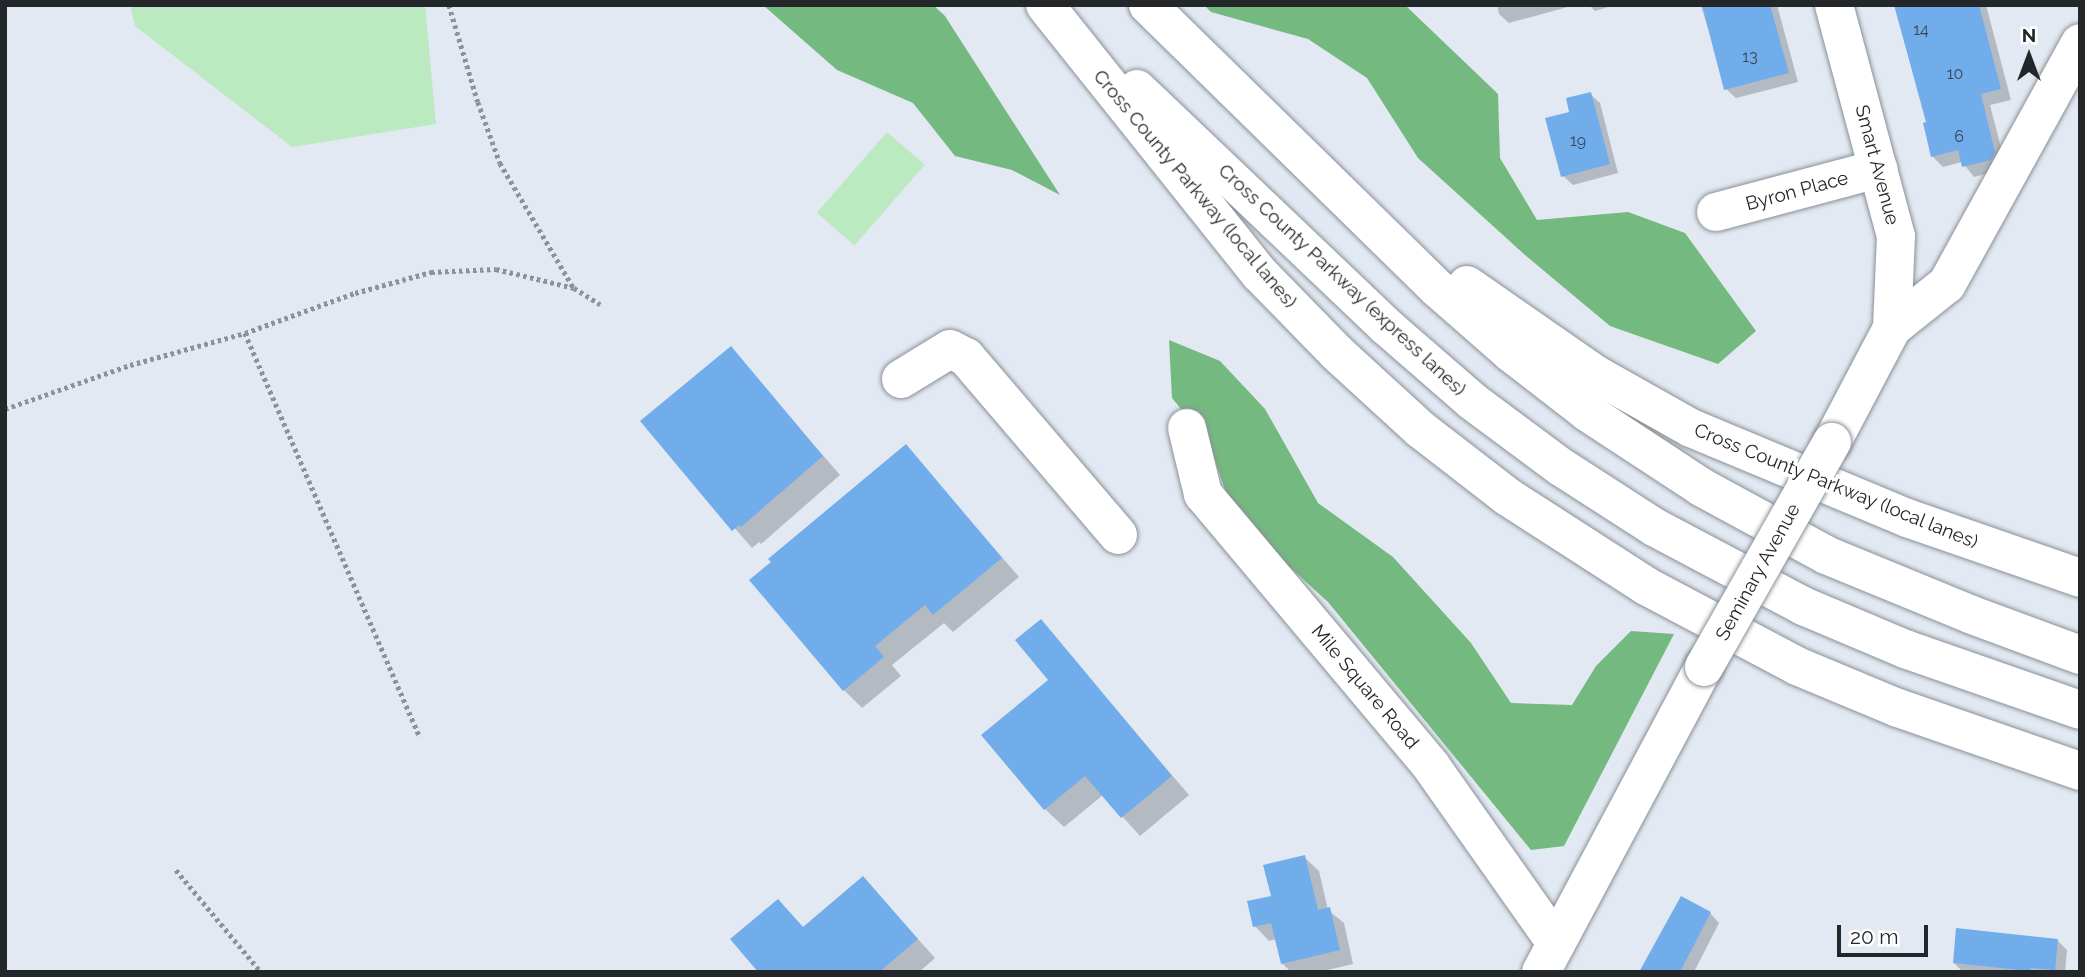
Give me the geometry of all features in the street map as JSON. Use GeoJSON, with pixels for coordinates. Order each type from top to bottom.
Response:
{"type":"FeatureCollection","features":[{"type":"Feature","properties":{"kind":"main road","name":"Cross County Parkway (express lanes)"},"geometry":{"type":"LineString","coordinates":[[1047,5],[1387,327],[1472,401],[1561,467],[1654,527],[1803,606],[1905,649],[2080,710]]}},
{"type":"Feature","properties":{"kind":"main road","name":"Cross County Parkway (local lanes)"},"geometry":{"type":"LineString","coordinates":[[1047,5],[1270,284],[1420,429],[1508,497],[1611,566],[1765,650],[1898,708],[2080,771]]}},
{"type":"Feature","properties":{"kind":"main road"},"geometry":{"type":"LineString","coordinates":[[1148,5],[1438,289],[1511,353],[1587,412],[1701,487],[1826,555],[1972,615],[2080,655]]}},
{"type":"Feature","properties":{"kind":"main road","name":"Smart Avenue"},"geometry":{"type":"LineString","coordinates":[[1834,5],[1896,236],[1892,328]]}},
{"type":"Feature","properties":{"kind":"main road","name":"Seminary Avenue"},"geometry":{"type":"LineString","coordinates":[[1549,958],[1704,667],[1832,442],[1892,328],[1947,284],[2080,43]]}},
{"type":"Feature","properties":{"kind":"main road","name":"Byron Place"},"geometry":{"type":"LineString","coordinates":[[1716,212],[1878,169]]}},
{"type":"Feature","properties":{"kind":"main road","name":"Cross County Parkway (local lanes)"},"geometry":{"type":"LineString","coordinates":[[1327,180],[1548,344],[1642,403],[1740,451],[1861,500],[2080,578]]}},
{"type":"Feature","properties":{"kind":"main road"},"geometry":{"type":"LineString","coordinates":[[901,379],[950,349],[966,357],[1118,535]]}},
{"type":"Feature","properties":{"kind":"main road","name":"Mile Square Road"},"geometry":{"type":"LineString","coordinates":[[1187,428],[1202,494],[1431,766],[1549,958]]}},
{"type":"Feature","properties":{"kind":"path"},"geometry":{"type":"LineString","coordinates":[[449,5],[478,102],[500,163],[574,288]]}},
{"type":"Feature","properties":{"kind":"path"},"geometry":{"type":"LineString","coordinates":[[5,409],[130,365],[245,333],[355,293],[431,272],[496,269],[574,288],[600,304]]}},
{"type":"Feature","properties":{"kind":"path"},"geometry":{"type":"LineString","coordinates":[[245,333],[420,738]]}},
{"type":"Feature","properties":{"kind":"path"},"geometry":{"type":"LineString","coordinates":[[176,870],[261,972]]}},
{"type":"Feature","properties":{"kind":"green space"},"geometry":{"type":"Polygon","coordinates":[[[130,5],[425,5],[436,124],[292,147],[135,26],[130,5]]]}},
{"type":"Feature","properties":{"kind":"green space"},"geometry":{"type":"Polygon","coordinates":[[[763,5],[933,5],[945,16],[1060,195],[1012,170],[955,156],[913,103],[837,70],[763,5]]]}},
{"type":"Feature","properties":{"kind":"green space"},"geometry":{"type":"Polygon","coordinates":[[[1204,5],[1405,5],[1498,94],[1500,158],[1537,220],[1628,212],[1685,233],[1756,331],[1718,364],[1610,326],[1525,255],[1418,158],[1367,78],[1308,39],[1211,12],[1204,5]]]}},
{"type":"Feature","properties":{"kind":"green space"},"geometry":{"type":"Polygon","coordinates":[[[887,132],[925,165],[855,246],[817,213],[887,132]]]}},
{"type":"Feature","properties":{"kind":"green space"},"geometry":{"type":"Polygon","coordinates":[[[1169,340],[1220,361],[1265,409],[1318,503],[1393,557],[1471,643],[1511,703],[1572,705],[1596,666],[1631,631],[1674,634],[1564,846],[1531,850],[1328,602],[1234,516],[1209,443],[1172,398],[1169,340]]]}},
{"type":"Feature","properties":{"kind":"building"},"geometry":{"type":"Polygon","coordinates":[[[1702,5],[1770,5],[1789,73],[1724,90],[1702,5]]]}},
{"type":"Feature","properties":{"kind":"building"},"geometry":{"type":"Polygon","coordinates":[[[1894,5],[1979,5],[2001,89],[1981,94],[1995,152],[1991,160],[1962,167],[1958,150],[1931,157],[1923,123],[1926,122],[1894,5]]]}},
{"type":"Feature","properties":{"kind":"building"},"geometry":{"type":"Polygon","coordinates":[[[1591,92],[1610,164],[1561,177],[1545,118],[1569,112],[1566,98],[1591,92]]]}},
{"type":"Feature","properties":{"kind":"building"},"geometry":{"type":"Polygon","coordinates":[[[731,346],[823,456],[741,527],[739,525],[732,531],[640,421],[731,346]]]}},
{"type":"Feature","properties":{"kind":"building"},"geometry":{"type":"Polygon","coordinates":[[[906,444],[1002,558],[933,615],[925,605],[875,646],[884,657],[843,691],[749,580],[771,562],[768,559],[906,444]]]}},
{"type":"Feature","properties":{"kind":"building"},"geometry":{"type":"Polygon","coordinates":[[[1041,619],[1172,776],[1121,818],[1085,776],[1044,810],[981,735],[1048,680],[1015,640],[1041,619]]]}},
{"type":"Feature","properties":{"kind":"building"},"geometry":{"type":"Polygon","coordinates":[[[1305,855],[1318,910],[1330,907],[1340,950],[1281,964],[1271,923],[1253,927],[1247,901],[1271,896],[1263,865],[1305,855]]]}},
{"type":"Feature","properties":{"kind":"building"},"geometry":{"type":"Polygon","coordinates":[[[863,876],[918,939],[879,972],[758,972],[730,939],[778,899],[803,927],[863,876]]]}},
{"type":"Feature","properties":{"kind":"building"},"geometry":{"type":"Polygon","coordinates":[[[1681,896],[1711,912],[1680,972],[1639,972],[1681,896]]]}},
{"type":"Feature","properties":{"kind":"building"},"geometry":{"type":"Polygon","coordinates":[[[1956,928],[2058,939],[2055,970],[2031,968],[2030,971],[1953,963],[1956,928]]]}}]}
